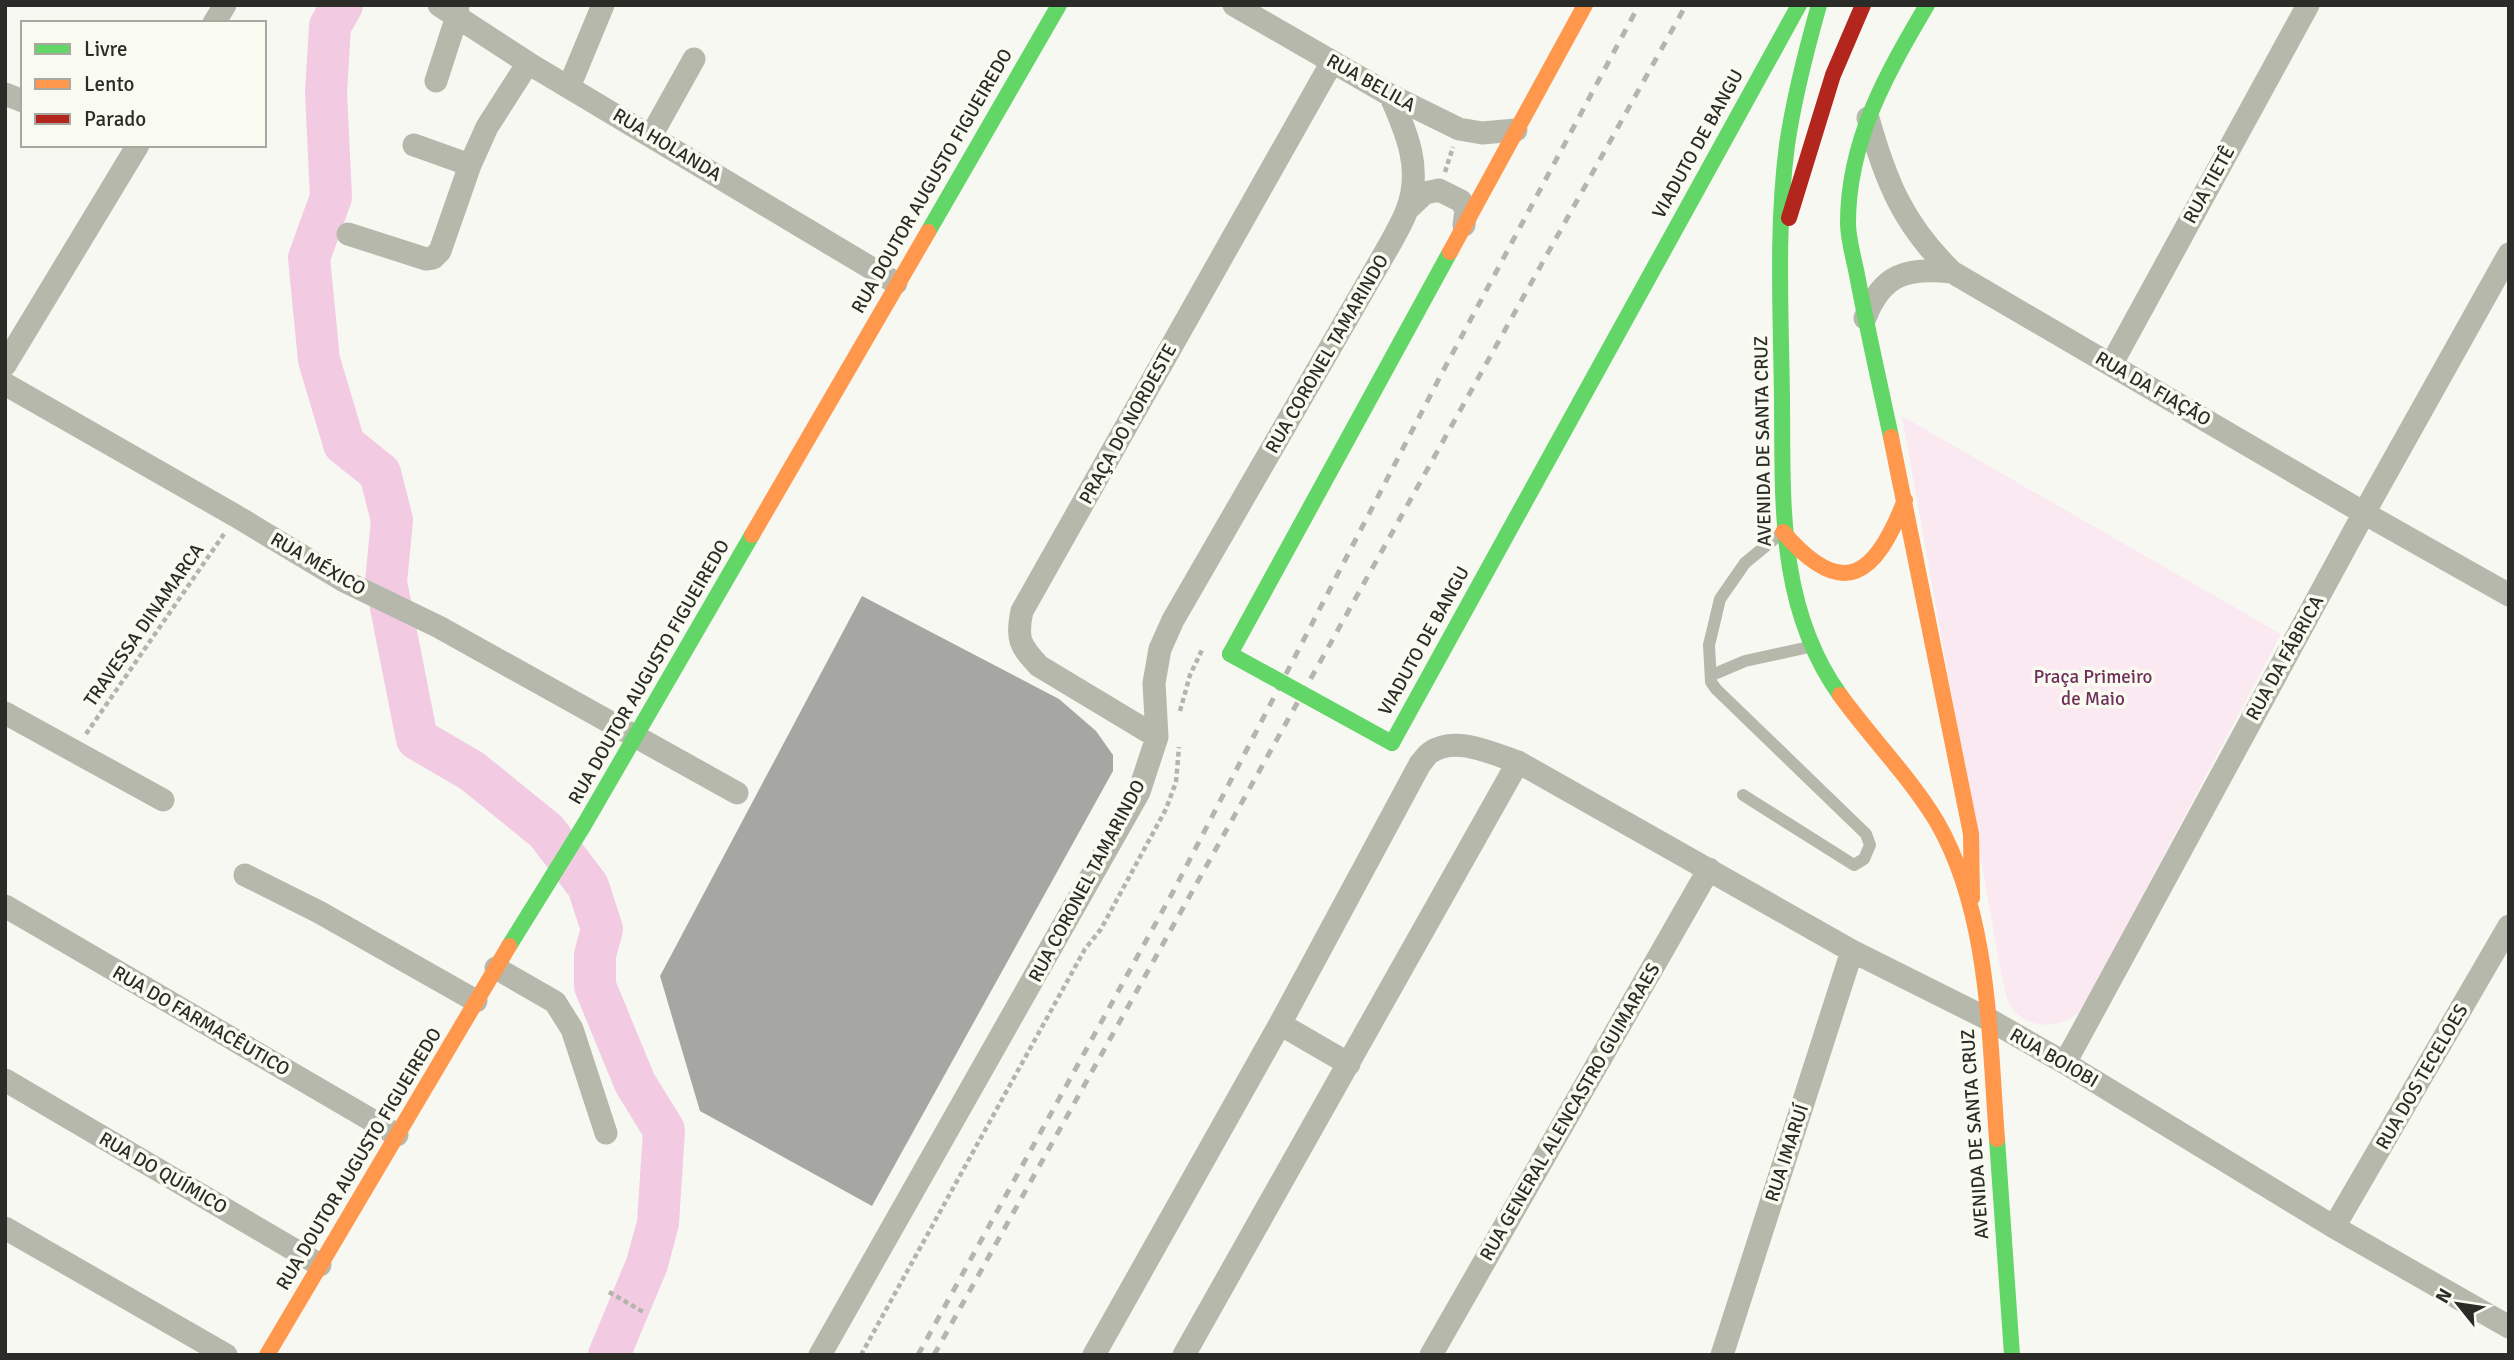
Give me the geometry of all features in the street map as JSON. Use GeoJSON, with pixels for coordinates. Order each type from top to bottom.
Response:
{"type":"FeatureCollection","features":[{"type":"Feature","properties":{"kind":"main road","name":"RUA DOUTOR AUGUSTO FIGUEIREDO"},"geometry":{"type":"LineString","coordinates":[[267,1355],[549,878],[636,737],[1059,5]]}},
{"type":"Feature","properties":{"kind":"main road"},"geometry":{"type":"LineString","coordinates":[[1464,225],[1585,5]]}},
{"type":"Feature","properties":{"kind":"main road","name":"VIADUTO DE BANGU"},"geometry":{"type":"LineString","coordinates":[[1464,225],[1230,654],[1392,743],[1799,5]]}},
{"type":"Feature","properties":{"kind":"main road","name":"AVENIDA DE SANTA CRUZ"},"geometry":{"type":"LineString","coordinates":[[1819,5],[1796,93],[1785,165],[1781,245],[1783,532],[1799,615],[1811,646],[1830,682],[1931,811],[1951,853],[1972,912],[1988,1019],[2012,1355]]}},
{"type":"Feature","properties":{"kind":"main road"},"geometry":{"type":"LineString","coordinates":[[1781,245],[1833,75],[1863,5]]}},
{"type":"Feature","properties":{"kind":"main road","name":"AVENIDA DE SANTA CRUZ"},"geometry":{"type":"LineString","coordinates":[[1927,5],[1886,75],[1868,117],[1854,167],[1848,224],[1971,834],[1972,912]]}},
{"type":"Feature","properties":{"kind":"main road"},"geometry":{"type":"LineString","coordinates":[[1783,532],[1809,560],[1834,572],[1853,573],[1870,563],[1885,548],[1905,500]]}},
{"type":"Feature","properties":{"kind":"street"},"geometry":{"type":"LineString","coordinates":[[215,21],[225,5]]}},
{"type":"Feature","properties":{"kind":"street"},"geometry":{"type":"LineString","coordinates":[[569,87],[603,5]]}},
{"type":"Feature","properties":{"kind":"street","name":"RUA BELILA"},"geometry":{"type":"LineString","coordinates":[[1234,5],[1332,62],[1459,130],[1482,133],[1516,130]]}},
{"type":"Feature","properties":{"kind":"street","name":"RUA TIETÊ"},"geometry":{"type":"LineString","coordinates":[[2111,365],[2308,5]]}},
{"type":"Feature","properties":{"kind":"street"},"geometry":{"type":"LineString","coordinates":[[436,81],[451,9]]}},
{"type":"Feature","properties":{"kind":"street","name":"RUA HOLANDA"},"geometry":{"type":"LineString","coordinates":[[451,9],[528,62],[897,283]]}},
{"type":"Feature","properties":{"kind":"street"},"geometry":{"type":"LineString","coordinates":[[651,136],[694,59]]}},
{"type":"Feature","properties":{"kind":"street"},"geometry":{"type":"LineString","coordinates":[[348,234],[426,259],[433,258],[440,251],[470,165],[487,127],[528,62]]}},
{"type":"Feature","properties":{"kind":"street","name":"PRAÇA DO NORDESTE"},"geometry":{"type":"LineString","coordinates":[[1157,737],[1040,666],[1025,651],[1018,631],[1022,611],[1332,62]]}},
{"type":"Feature","properties":{"kind":"street","name":"RUA CORONEL TAMARINDO"},"geometry":{"type":"LineString","coordinates":[[820,1355],[1139,792],[1157,737],[1154,683],[1160,649],[1173,620],[1408,209],[1414,180],[1413,157],[1406,131],[1390,94]]}},
{"type":"Feature","properties":{"kind":"street","name":"RUA DA FIAÇÃO"},"geometry":{"type":"LineString","coordinates":[[1868,117],[1896,198],[1927,248],[1952,272],[2509,596]]}},
{"type":"Feature","properties":{"kind":"street"},"geometry":{"type":"LineString","coordinates":[[414,145],[470,165]]}},
{"type":"Feature","properties":{"kind":"street"},"geometry":{"type":"LineString","coordinates":[[5,365],[134,147]]}},
{"type":"Feature","properties":{"kind":"street","name":"RUA CORONEL TAMARINDO"},"geometry":{"type":"LineString","coordinates":[[1408,209],[1425,193],[1439,190],[1461,201],[1466,210],[1464,225]]}},
{"type":"Feature","properties":{"kind":"street","name":"RUA DA FÁBRICA"},"geometry":{"type":"LineString","coordinates":[[2065,1063],[2364,513],[2509,254]]}},
{"type":"Feature","properties":{"kind":"street"},"geometry":{"type":"LineString","coordinates":[[1865,318],[1872,299],[1886,283],[1908,272],[1926,269],[1952,272]]}},
{"type":"Feature","properties":{"kind":"street","name":"RUA MÉXICO"},"geometry":{"type":"LineString","coordinates":[[5,384],[344,581],[439,627],[737,793]]}},
{"type":"Feature","properties":{"kind":"street"},"geometry":{"type":"LineString","coordinates":[[5,713],[163,800]]}},
{"type":"Feature","properties":{"kind":"street","name":"RUA BOIOBI"},"geometry":{"type":"LineString","coordinates":[[1094,1355],[1280,1024],[1420,764],[1431,752],[1449,745],[1465,746],[1518,762],[1852,951],[1988,1019],[2334,1227],[2509,1327]]}},
{"type":"Feature","properties":{"kind":"street"},"geometry":{"type":"LineString","coordinates":[[1184,1355],[1518,762]]}},
{"type":"Feature","properties":{"kind":"street","name":"RUA GENERAL ALENCASTRO GUIMARAES"},"geometry":{"type":"LineString","coordinates":[[1431,1355],[1709,869]]}},
{"type":"Feature","properties":{"kind":"street"},"geometry":{"type":"LineString","coordinates":[[246,875],[319,912],[476,1001]]}},
{"type":"Feature","properties":{"kind":"street","name":"RUA DO FARMACÊUTICO"},"geometry":{"type":"LineString","coordinates":[[5,906],[397,1135]]}},
{"type":"Feature","properties":{"kind":"street","name":"RUA DOS TECELOES"},"geometry":{"type":"LineString","coordinates":[[2334,1227],[2500,963],[2509,926]]}},
{"type":"Feature","properties":{"kind":"street","name":"RUA IMARUÍ"},"geometry":{"type":"LineString","coordinates":[[1722,1355],[1852,951]]}},
{"type":"Feature","properties":{"kind":"street"},"geometry":{"type":"LineString","coordinates":[[496,968],[555,1002],[562,1010],[580,1051],[606,1133]]}},
{"type":"Feature","properties":{"kind":"street"},"geometry":{"type":"LineString","coordinates":[[1280,1024],[1349,1063]]}},
{"type":"Feature","properties":{"kind":"street","name":"RUA DO QUÍMICO"},"geometry":{"type":"LineString","coordinates":[[5,1080],[320,1265]]}},
{"type":"Feature","properties":{"kind":"street"},"geometry":{"type":"LineString","coordinates":[[5,1228],[226,1355]]}},
{"type":"Feature","properties":{"kind":"lane"},"geometry":{"type":"LineString","coordinates":[[1743,795],[1854,866],[1864,859],[1870,845],[1866,834],[1711,682],[1709,645],[1720,599],[1745,563],[1783,532]]}},
{"type":"Feature","properties":{"kind":"lane"},"geometry":{"type":"LineString","coordinates":[[1712,675],[1745,661],[1811,646]]}},
{"type":"Feature","properties":{"kind":"path","name":"TRAVESSA DINAMARCA"},"geometry":{"type":"LineString","coordinates":[[75,750],[236,516]]}},
{"type":"Feature","properties":{"kind":"path"},"geometry":{"type":"LineString","coordinates":[[609,1292],[645,1313]]}},
{"type":"Feature","properties":{"kind":"green space","name":"Praça Primeiro de Maio"},"geometry":{"type":"Polygon","coordinates":[[[1902,416],[2281,634],[2084,1006],[2068,1020],[2058,1023],[2036,1024],[2026,1020],[2010,1005],[2006,994],[1902,416]]]}},
{"type":"Feature","properties":{"kind":"building"},"geometry":{"type":"Polygon","coordinates":[[[862,596],[1059,699],[1096,731],[1113,755],[1113,771],[872,1206],[700,1111],[660,976],[862,596]]]}},
{"type":"Feature","properties":{"kind":"waterway"},"geometry":{"type":"LineString","coordinates":[[342,5],[330,26],[326,93],[331,197],[309,258],[319,360],[344,444],[380,473],[392,520],[386,582],[417,739],[472,771],[546,831],[588,886],[602,929],[595,955],[595,986],[635,1083],[664,1130],[658,1223],[647,1264],[609,1355]]}},
{"type":"Feature","properties":{"kind":"railway"},"geometry":{"type":"LineString","coordinates":[[918,1355],[1174,890],[1442,373],[1639,5]]}},
{"type":"Feature","properties":{"kind":"railway"},"geometry":{"type":"LineString","coordinates":[[934,1355],[1686,5]]}},
{"type":"Feature","properties":{"kind":"traffic: fast"},"geometry":{"type":"LineString","coordinates":[[928,232],[1059,5]]}},
{"type":"Feature","properties":{"kind":"traffic: fast"},"geometry":{"type":"LineString","coordinates":[[1392,743],[1799,5]]}},
{"type":"Feature","properties":{"kind":"traffic: fast"},"geometry":{"type":"LineString","coordinates":[[1819,5],[1793,109],[1781,208],[1784,515],[1794,590],[1804,626],[1819,661],[1840,695]]}},
{"type":"Feature","properties":{"kind":"traffic: fast"},"geometry":{"type":"LineString","coordinates":[[1891,437],[1849,237],[1850,193],[1862,135],[1872,108],[1927,5]]}},
{"type":"Feature","properties":{"kind":"traffic: fast"},"geometry":{"type":"LineString","coordinates":[[1230,654],[1450,252]]}},
{"type":"Feature","properties":{"kind":"traffic: fast"},"geometry":{"type":"LineString","coordinates":[[509,946],[584,825],[752,535]]}},
{"type":"Feature","properties":{"kind":"traffic: fast"},"geometry":{"type":"LineString","coordinates":[[1230,654],[1392,743]]}},
{"type":"Feature","properties":{"kind":"traffic: fast"},"geometry":{"type":"LineString","coordinates":[[1997,1139],[2012,1355]]}},
{"type":"Feature","properties":{"kind":"traffic: slow"},"geometry":{"type":"LineString","coordinates":[[1450,252],[1585,5]]}},
{"type":"Feature","properties":{"kind":"traffic: slow"},"geometry":{"type":"LineString","coordinates":[[752,535],[928,232]]}},
{"type":"Feature","properties":{"kind":"traffic: slow"},"geometry":{"type":"LineString","coordinates":[[1891,437],[1971,834],[1972,898]]}},
{"type":"Feature","properties":{"kind":"traffic: slow"},"geometry":{"type":"LineString","coordinates":[[1783,532],[1824,568],[1841,573],[1856,571],[1870,562],[1882,547],[1905,500]]}},
{"type":"Feature","properties":{"kind":"traffic: slow"},"geometry":{"type":"LineString","coordinates":[[1840,695],[1903,773],[1937,822],[1968,896],[1984,976],[1997,1139]]}},
{"type":"Feature","properties":{"kind":"traffic: slow"},"geometry":{"type":"LineString","coordinates":[[267,1355],[509,946]]}},
{"type":"Feature","properties":{"kind":"traffic: jam"},"geometry":{"type":"LineString","coordinates":[[1789,218],[1833,75],[1863,5]]}}]}
